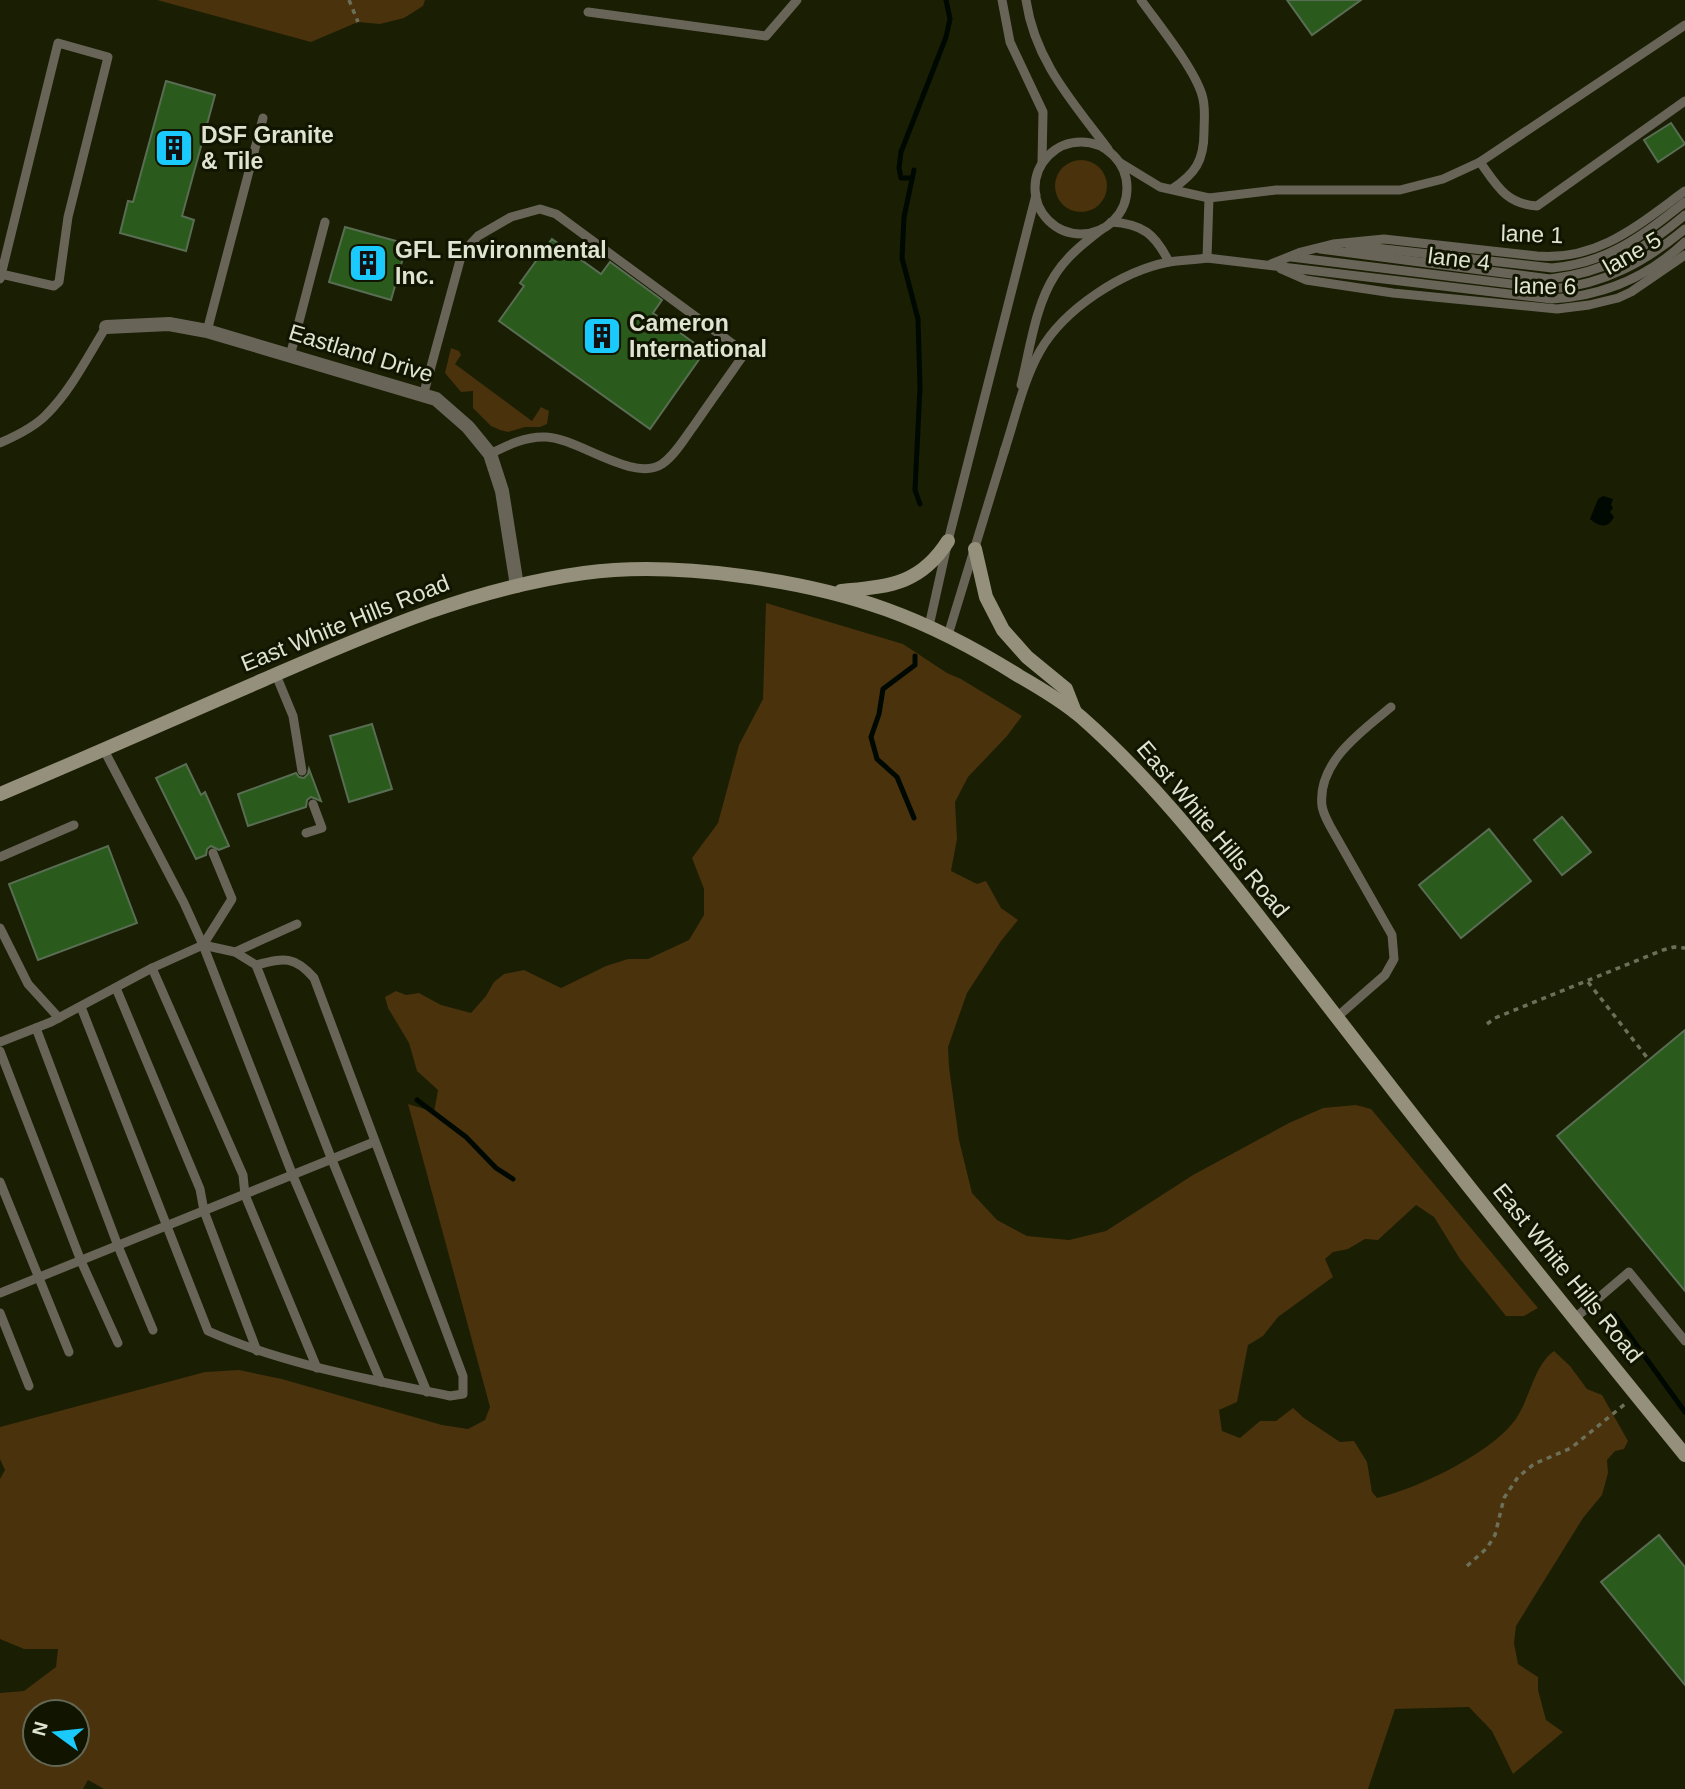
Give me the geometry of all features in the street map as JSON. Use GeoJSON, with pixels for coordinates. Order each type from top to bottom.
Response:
{"type":"FeatureCollection","features":[{"type":"Feature","properties":{"kind":"main road"},"geometry":{"type":"LineString","coordinates":[[836,592],[901,583],[926,568],[939,556],[948,541]]}},
{"type":"Feature","properties":{"kind":"main road"},"geometry":{"type":"LineString","coordinates":[[975,549],[986,597],[1003,630],[1027,657],[1066,689],[1075,712]]}},
{"type":"Feature","properties":{"kind":"main road","name":"East White Hills Road"},"geometry":{"type":"LineString","coordinates":[[0,794],[408,617],[484,593],[583,573],[650,569],[727,574],[836,592],[874,604],[929,626],[982,653],[1075,712],[1116,749],[1212,856],[1411,1113],[1685,1455]]}},
{"type":"Feature","properties":{"kind":"street","name":"Eastland Drive"},"geometry":{"type":"LineString","coordinates":[[106,327],[169,324],[207,331],[436,399],[468,426],[491,454],[502,491],[517,586]]}},
{"type":"Feature","properties":{"kind":"lane"},"geometry":{"type":"LineString","coordinates":[[588,12],[766,36],[797,0]]}},
{"type":"Feature","properties":{"kind":"lane"},"geometry":{"type":"LineString","coordinates":[[929,626],[1042,163],[1043,112],[1010,42],[1002,0]]}},
{"type":"Feature","properties":{"kind":"lane"},"geometry":{"type":"LineString","coordinates":[[948,635],[1004,452],[1045,295],[1064,263],[1120,212],[1127,187],[1119,162],[1054,74],[1038,47],[1027,0]]}},
{"type":"Feature","properties":{"kind":"lane"},"geometry":{"type":"LineString","coordinates":[[1141,0],[1196,81],[1203,96],[1202,157],[1192,174],[1172,189]]}},
{"type":"Feature","properties":{"kind":"lane"},"geometry":{"type":"LineString","coordinates":[[1119,162],[1135,169],[1160,187],[1209,198],[1276,190],[1400,190],[1443,179],[1480,162],[1684,27]]}},
{"type":"Feature","properties":{"kind":"lane"},"geometry":{"type":"LineString","coordinates":[[58,43],[108,57],[68,217],[59,282],[54,286],[41,285],[1,276],[58,43]]}},
{"type":"Feature","properties":{"kind":"lane"},"geometry":{"type":"LineString","coordinates":[[1480,162],[1508,198],[1522,205],[1537,206],[1685,101]]}},
{"type":"Feature","properties":{"kind":"lane"},"geometry":{"type":"LineString","coordinates":[[207,331],[262,118]]}},
{"type":"Feature","properties":{"kind":"lane"},"geometry":{"type":"LineString","coordinates":[[1042,163],[1053,151],[1066,144],[1097,144],[1109,150]]}},
{"type":"Feature","properties":{"kind":"lane"},"geometry":{"type":"LineString","coordinates":[[1658,217],[1685,191]]}},
{"type":"Feature","properties":{"kind":"lane"},"geometry":{"type":"LineString","coordinates":[[1035,195],[1046,218],[1058,228],[1086,234],[1102,229]]}},
{"type":"Feature","properties":{"kind":"lane"},"geometry":{"type":"LineString","coordinates":[[1207,258],[1209,198]]}},
{"type":"Feature","properties":{"kind":"lane"},"geometry":{"type":"LineString","coordinates":[[1658,217],[1685,202]]}},
{"type":"Feature","properties":{"kind":"lane"},"geometry":{"type":"LineString","coordinates":[[424,396],[462,253],[478,236],[511,217],[540,209],[556,214],[745,353],[676,450],[661,465],[643,468],[621,464],[565,440],[546,437],[518,441],[491,454]]}},
{"type":"Feature","properties":{"kind":"lane"},"geometry":{"type":"LineString","coordinates":[[1670,234],[1685,215]]}},
{"type":"Feature","properties":{"kind":"lane","name":"lane 1"},"geometry":{"type":"LineString","coordinates":[[1396,250],[1556,257],[1583,252],[1611,242],[1658,217]]}},
{"type":"Feature","properties":{"kind":"lane"},"geometry":{"type":"LineString","coordinates":[[290,356],[325,222]]}},
{"type":"Feature","properties":{"kind":"lane"},"geometry":{"type":"LineString","coordinates":[[1111,222],[1126,223],[1150,233],[1169,262]]}},
{"type":"Feature","properties":{"kind":"lane"},"geometry":{"type":"LineString","coordinates":[[1004,452],[1039,353],[1061,323],[1083,303],[1111,285],[1169,262],[1207,258],[1270,265],[1315,248],[1362,240],[1396,250],[1550,279],[1608,267],[1670,234],[1685,229]]}},
{"type":"Feature","properties":{"kind":"lane","name":"lane 4"},"geometry":{"type":"LineString","coordinates":[[1289,257],[1544,288],[1570,288],[1611,277],[1670,234]]}},
{"type":"Feature","properties":{"kind":"lane"},"geometry":{"type":"LineString","coordinates":[[1315,248],[1396,250]]}},
{"type":"Feature","properties":{"kind":"lane","name":"lane 5"},"geometry":{"type":"LineString","coordinates":[[1270,265],[1552,299],[1581,297],[1620,285],[1683,248]]}},
{"type":"Feature","properties":{"kind":"lane","name":"lane 6"},"geometry":{"type":"LineString","coordinates":[[1270,265],[1306,280],[1393,293],[1556,309],[1605,302],[1630,292],[1683,248]]}},
{"type":"Feature","properties":{"kind":"lane"},"geometry":{"type":"LineString","coordinates":[[0,443],[47,415],[106,327]]}},
{"type":"Feature","properties":{"kind":"lane"},"geometry":{"type":"LineString","coordinates":[[276,674],[293,716],[302,771]]}},
{"type":"Feature","properties":{"kind":"lane"},"geometry":{"type":"LineString","coordinates":[[1338,1017],[1385,975],[1394,959],[1392,936],[1322,807],[1324,787],[1335,760],[1356,736],[1391,707]]}},
{"type":"Feature","properties":{"kind":"lane"},"geometry":{"type":"LineString","coordinates":[[104,750],[203,945],[293,1176],[382,1382]]}},
{"type":"Feature","properties":{"kind":"lane"},"geometry":{"type":"LineString","coordinates":[[306,833],[321,828],[313,804]]}},
{"type":"Feature","properties":{"kind":"lane"},"geometry":{"type":"LineString","coordinates":[[0,857],[74,825]]}},
{"type":"Feature","properties":{"kind":"lane"},"geometry":{"type":"LineString","coordinates":[[0,1042],[59,1018],[152,968],[203,945],[232,899],[213,853]]}},
{"type":"Feature","properties":{"kind":"lane"},"geometry":{"type":"LineString","coordinates":[[235,952],[298,924]]}},
{"type":"Feature","properties":{"kind":"lane"},"geometry":{"type":"LineString","coordinates":[[0,928],[28,984],[59,1018]]}},
{"type":"Feature","properties":{"kind":"lane"},"geometry":{"type":"LineString","coordinates":[[203,945],[235,952],[256,965],[427,1392]]}},
{"type":"Feature","properties":{"kind":"lane"},"geometry":{"type":"LineString","coordinates":[[81,1007],[208,1331],[257,1351],[317,1368],[427,1392],[450,1396],[463,1394],[463,1376],[314,978],[301,963],[279,959],[256,965]]}},
{"type":"Feature","properties":{"kind":"lane"},"geometry":{"type":"LineString","coordinates":[[152,968],[243,1175],[245,1195],[317,1368]]}},
{"type":"Feature","properties":{"kind":"lane"},"geometry":{"type":"LineString","coordinates":[[116,988],[200,1189],[204,1211],[257,1351]]}},
{"type":"Feature","properties":{"kind":"lane"},"geometry":{"type":"LineString","coordinates":[[36,1028],[118,1246],[153,1330]]}},
{"type":"Feature","properties":{"kind":"lane"},"geometry":{"type":"LineString","coordinates":[[0,1051],[81,1261],[118,1343]]}},
{"type":"Feature","properties":{"kind":"lane"},"geometry":{"type":"LineString","coordinates":[[0,1293],[374,1143]]}},
{"type":"Feature","properties":{"kind":"lane"},"geometry":{"type":"LineString","coordinates":[[0,1182],[69,1352]]}},
{"type":"Feature","properties":{"kind":"lane"},"geometry":{"type":"LineString","coordinates":[[1575,1318],[1629,1272],[1685,1342]]}},
{"type":"Feature","properties":{"kind":"lane"},"geometry":{"type":"LineString","coordinates":[[0,1313],[29,1386]]}},
{"type":"Feature","properties":{"kind":"path"},"geometry":{"type":"LineString","coordinates":[[349,0],[358,22]]}},
{"type":"Feature","properties":{"kind":"path"},"geometry":{"type":"LineString","coordinates":[[1487,1024],[1495,1018],[1663,950],[1685,948]]}},
{"type":"Feature","properties":{"kind":"path"},"geometry":{"type":"LineString","coordinates":[[1588,982],[1649,1060]]}},
{"type":"Feature","properties":{"kind":"path"},"geometry":{"type":"LineString","coordinates":[[1467,1566],[1487,1548],[1495,1535],[1504,1498],[1518,1477],[1534,1464],[1571,1448],[1636,1395]]}},
{"type":"Feature","properties":{"kind":"shaded area"},"geometry":{"type":"Polygon","coordinates":[[[157,0],[425,0],[423,6],[404,18],[380,24],[358,22],[311,42],[157,0]]]}},
{"type":"Feature","properties":{"kind":"shaded area"},"geometry":{"type":"Polygon","coordinates":[[[1081,160],[1091,162],[1099,168],[1105,176],[1105,196],[1099,204],[1091,210],[1081,212],[1071,210],[1063,204],[1057,196],[1055,186],[1057,176],[1063,168],[1071,162],[1081,160]]]}},
{"type":"Feature","properties":{"kind":"shaded area"},"geometry":{"type":"Polygon","coordinates":[[[451,348],[459,351],[461,355],[455,364],[532,421],[541,407],[549,411],[547,424],[508,432],[491,426],[473,408],[473,391],[461,392],[445,373],[451,348]]]}},
{"type":"Feature","properties":{"kind":"shaded area"},"geometry":{"type":"Polygon","coordinates":[[[1603,496],[1613,499],[1610,512],[1614,517],[1609,524],[1603,526],[1590,519],[1598,499],[1603,496]]]}},
{"type":"Feature","properties":{"kind":"shaded area"},"geometry":{"type":"Polygon","coordinates":[[[766,603],[903,644],[1022,716],[968,777],[955,802],[957,839],[951,871],[977,884],[986,881],[1001,908],[1018,920],[967,993],[948,1047],[959,1140],[972,1193],[997,1220],[1027,1236],[1069,1240],[1106,1231],[1193,1175],[1289,1123],[1323,1108],[1356,1105],[1371,1109],[1538,1308],[1524,1316],[1506,1316],[1460,1259],[1434,1217],[1416,1205],[1378,1240],[1365,1239],[1348,1249],[1333,1252],[1325,1259],[1333,1277],[1278,1317],[1263,1336],[1248,1345],[1237,1402],[1219,1410],[1222,1431],[1240,1438],[1260,1421],[1276,1421],[1293,1408],[1340,1442],[1354,1441],[1367,1462],[1372,1492],[1377,1498],[1449,1470],[1500,1436],[1518,1415],[1541,1366],[1554,1351],[1570,1366],[1587,1389],[1602,1395],[1628,1441],[1624,1449],[1615,1451],[1607,1460],[1608,1473],[1602,1495],[1583,1518],[1516,1626],[1514,1643],[1518,1664],[1538,1677],[1538,1690],[1546,1720],[1563,1732],[1513,1774],[1492,1731],[1469,1707],[1395,1709],[1368,1789],[104,1789],[88,1780],[83,1789],[0,1789],[0,1693],[24,1691],[56,1667],[58,1649],[24,1649],[0,1639],[0,1479],[5,1470],[0,1459],[0,1427],[205,1372],[239,1370],[282,1379],[442,1425],[468,1429],[485,1420],[490,1407],[408,1104],[434,1112],[438,1090],[417,1071],[409,1043],[388,1008],[385,997],[396,991],[406,995],[419,993],[441,1005],[471,1013],[494,982],[504,974],[524,970],[561,988],[606,966],[628,959],[648,959],[689,940],[704,915],[704,889],[692,858],[718,823],[739,745],[763,699],[766,603]]]}},
{"type":"Feature","properties":{"kind":"building"},"geometry":{"type":"Polygon","coordinates":[[[1287,0],[1361,0],[1312,35],[1287,0]]]}},
{"type":"Feature","properties":{"kind":"building","name":"DSF Granite & Tile"},"geometry":{"type":"Polygon","coordinates":[[[166,81],[215,95],[182,216],[194,220],[186,251],[120,233],[128,201],[133,202],[166,81]]]}},
{"type":"Feature","properties":{"kind":"building"},"geometry":{"type":"Polygon","coordinates":[[[1671,123],[1685,144],[1658,162],[1644,140],[1671,123]]]}},
{"type":"Feature","properties":{"kind":"building","name":"GFL Environmental Inc."},"geometry":{"type":"Polygon","coordinates":[[[345,227],[407,244],[391,300],[329,282],[345,227]]]}},
{"type":"Feature","properties":{"kind":"building","name":"Cameron International"},"geometry":{"type":"Polygon","coordinates":[[[552,239],[601,274],[610,262],[662,300],[653,313],[705,351],[650,429],[499,321],[524,286],[520,283],[552,239]]]}},
{"type":"Feature","properties":{"kind":"building"},"geometry":{"type":"Polygon","coordinates":[[[372,724],[392,789],[349,802],[330,736],[372,724]]]}},
{"type":"Feature","properties":{"kind":"building"},"geometry":{"type":"Polygon","coordinates":[[[186,764],[201,795],[205,792],[229,846],[219,850],[211,846],[206,855],[196,859],[156,778],[186,764]]]}},
{"type":"Feature","properties":{"kind":"building"},"geometry":{"type":"Polygon","coordinates":[[[309,769],[321,801],[311,797],[307,800],[306,807],[248,826],[238,794],[296,773],[304,778],[309,769]]]}},
{"type":"Feature","properties":{"kind":"building"},"geometry":{"type":"Polygon","coordinates":[[[1562,817],[1591,852],[1562,875],[1534,840],[1562,817]]]}},
{"type":"Feature","properties":{"kind":"building"},"geometry":{"type":"Polygon","coordinates":[[[1489,829],[1531,881],[1461,938],[1419,885],[1489,829]]]}},
{"type":"Feature","properties":{"kind":"building"},"geometry":{"type":"Polygon","coordinates":[[[108,846],[137,923],[38,960],[9,884],[108,846]]]}},
{"type":"Feature","properties":{"kind":"building"},"geometry":{"type":"Polygon","coordinates":[[[1685,1030],[1685,1291],[1557,1136],[1685,1030]]]}},
{"type":"Feature","properties":{"kind":"building"},"geometry":{"type":"Polygon","coordinates":[[[1659,1535],[1685,1567],[1685,1685],[1601,1582],[1659,1535]]]}},
{"type":"Feature","properties":{"kind":"waterway"},"geometry":{"type":"LineString","coordinates":[[912,178],[901,178],[901,152],[946,37],[950,19],[946,0]]}},
{"type":"Feature","properties":{"kind":"waterway"},"geometry":{"type":"LineString","coordinates":[[914,170],[904,217],[902,258],[918,319],[920,387],[915,490],[920,504]]}},
{"type":"Feature","properties":{"kind":"waterway"},"geometry":{"type":"LineString","coordinates":[[914,818],[897,777],[877,759],[871,737],[879,714],[883,689],[915,665],[915,656]]}},
{"type":"Feature","properties":{"kind":"waterway"},"geometry":{"type":"LineString","coordinates":[[417,1100],[466,1137],[496,1168],[513,1179]]}},
{"type":"Feature","properties":{"kind":"waterway"},"geometry":{"type":"LineString","coordinates":[[1614,1314],[1685,1412]]}},
{"type":"Feature","properties":{"kind":"place","name":"DSF Granite & Tile"},"geometry":{"type":"Point","coordinates":[174,148]}},
{"type":"Feature","properties":{"kind":"place","name":"GFL Environmental Inc."},"geometry":{"type":"Point","coordinates":[368,263]}},
{"type":"Feature","properties":{"kind":"place","name":"Cameron International"},"geometry":{"type":"Point","coordinates":[602,336]}}]}
